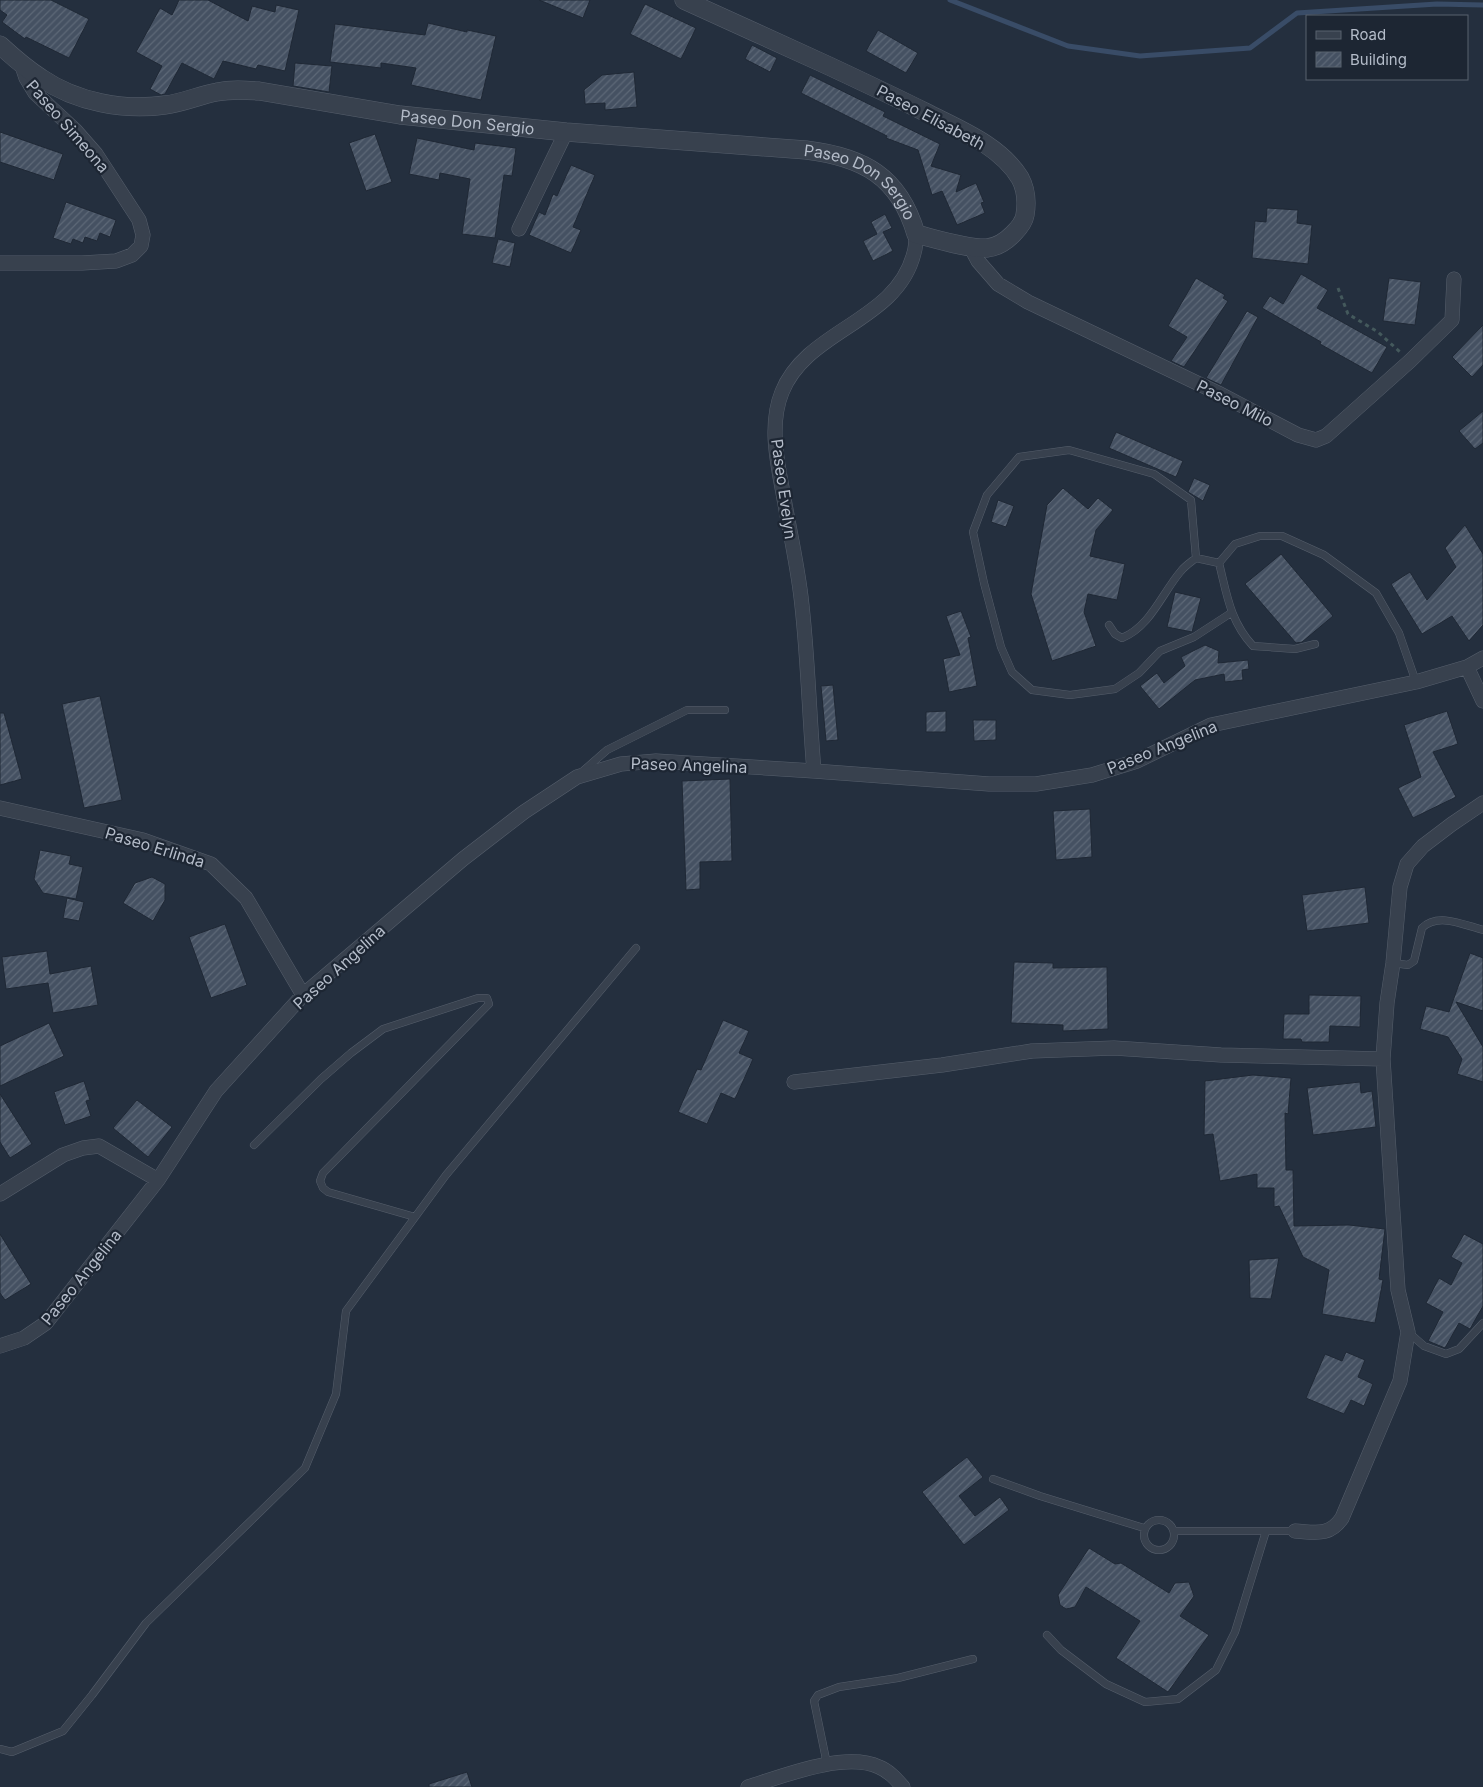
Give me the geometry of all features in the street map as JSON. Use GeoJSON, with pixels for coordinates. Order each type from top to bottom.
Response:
{"type":"FeatureCollection","features":[{"type":"Feature","properties":{"kind":"street","name":"Paseo Elisabeth"},"geometry":{"type":"LineString","coordinates":[[684,0],[880,89],[962,131],[997,152],[1021,179],[1027,206],[1024,219],[1016,231],[997,246],[986,248],[970,246],[916,234]]}},
{"type":"Feature","properties":{"kind":"street","name":"Paseo Don Sergio"},"geometry":{"type":"LineString","coordinates":[[0,45],[20,63],[58,88],[75,96],[104,103],[130,106],[166,105],[217,92],[236,90],[259,91],[400,115],[566,132],[806,150],[840,155],[869,167],[892,187],[908,212],[916,234]]}},
{"type":"Feature","properties":{"kind":"street","name":"Paseo Simeona"},"geometry":{"type":"LineString","coordinates":[[0,263],[116,261],[132,255],[141,246],[143,235],[138,220],[96,154],[75,130],[35,93],[20,63]]}},
{"type":"Feature","properties":{"kind":"street"},"geometry":{"type":"LineString","coordinates":[[519,229],[566,132]]}},
{"type":"Feature","properties":{"kind":"street","name":"Paseo Evelyn"},"geometry":{"type":"LineString","coordinates":[[814,771],[801,597],[776,448],[777,408],[789,379],[799,366],[822,345],[861,320],[896,288],[907,272],[914,253],[916,234]]}},
{"type":"Feature","properties":{"kind":"street","name":"Paseo Milo"},"geometry":{"type":"LineString","coordinates":[[970,246],[978,262],[998,284],[1028,302],[1218,393],[1298,435],[1316,440],[1326,436],[1410,361],[1452,320],[1454,279]]}},
{"type":"Feature","properties":{"kind":"street","name":"Paseo Angelina"},"geometry":{"type":"LineString","coordinates":[[0,1346],[24,1338],[46,1323],[158,1180],[216,1091],[303,995],[463,859],[524,812],[577,777],[621,764],[656,761],[989,784],[1036,784],[1092,775],[1137,760],[1211,725],[1416,682],[1467,667],[1483,658]]}},
{"type":"Feature","properties":{"kind":"street"},"geometry":{"type":"LineString","coordinates":[[1467,667],[1483,701]]}},
{"type":"Feature","properties":{"kind":"street"},"geometry":{"type":"LineString","coordinates":[[1295,1531],[1325,1532],[1336,1527],[1342,1518],[1400,1381],[1408,1332],[1398,1290],[1383,1059],[1387,1003],[1394,963],[1400,887],[1407,864],[1423,846],[1483,803]]}},
{"type":"Feature","properties":{"kind":"street","name":"Paseo Erlinda"},"geometry":{"type":"LineString","coordinates":[[0,808],[143,840],[211,864],[246,898],[303,995]]}},
{"type":"Feature","properties":{"kind":"street"},"geometry":{"type":"LineString","coordinates":[[794,1082],[942,1065],[1032,1051],[1114,1048],[1221,1055],[1383,1059]]}},
{"type":"Feature","properties":{"kind":"street"},"geometry":{"type":"LineString","coordinates":[[0,1194],[63,1155],[83,1148],[99,1146],[158,1180]]}},
{"type":"Feature","properties":{"kind":"street"},"geometry":{"type":"LineString","coordinates":[[748,1787],[827,1764],[860,1762],[879,1767],[894,1776],[903,1787]]}},
{"type":"Feature","properties":{"kind":"lane"},"geometry":{"type":"LineString","coordinates":[[1196,558],[1191,500],[1154,474],[1069,450],[1019,457],[987,495],[973,532],[1001,647],[1012,672],[1032,690],[1070,695],[1115,689],[1139,673],[1160,650],[1194,637],[1231,613]]}},
{"type":"Feature","properties":{"kind":"lane"},"geometry":{"type":"LineString","coordinates":[[1219,563],[1235,544],[1260,536],[1282,536],[1324,555],[1376,593],[1399,633],[1416,682]]}},
{"type":"Feature","properties":{"kind":"lane"},"geometry":{"type":"LineString","coordinates":[[1196,558],[1219,563]]}},
{"type":"Feature","properties":{"kind":"lane"},"geometry":{"type":"LineString","coordinates":[[1109,624],[1115,634],[1122,638],[1132,634],[1145,622],[1182,570],[1196,558]]}},
{"type":"Feature","properties":{"kind":"lane"},"geometry":{"type":"LineString","coordinates":[[1219,563],[1231,613],[1244,636],[1253,646],[1295,649],[1315,644]]}},
{"type":"Feature","properties":{"kind":"lane"},"geometry":{"type":"LineString","coordinates":[[577,777],[607,750],[687,710],[725,710]]}},
{"type":"Feature","properties":{"kind":"lane"},"geometry":{"type":"LineString","coordinates":[[1394,963],[1408,965],[1414,961],[1422,928],[1433,920],[1450,921],[1483,930]]}},
{"type":"Feature","properties":{"kind":"lane"},"geometry":{"type":"LineString","coordinates":[[0,1749],[12,1752],[63,1731],[146,1623],[306,1468],[336,1394],[346,1311],[446,1176],[636,948]]}},
{"type":"Feature","properties":{"kind":"lane"},"geometry":{"type":"LineString","coordinates":[[254,1145],[321,1079],[383,1029],[478,998],[487,998],[489,1004],[323,1173],[320,1181],[323,1188],[328,1192],[415,1217]]}},
{"type":"Feature","properties":{"kind":"lane"},"geometry":{"type":"LineString","coordinates":[[1408,1332],[1424,1346],[1446,1354],[1459,1349],[1483,1323]]}},
{"type":"Feature","properties":{"kind":"lane"},"geometry":{"type":"LineString","coordinates":[[994,1479],[1040,1496],[1144,1528]]}},
{"type":"Feature","properties":{"kind":"lane"},"geometry":{"type":"LineString","coordinates":[[1160,1519],[1169,1523],[1174,1531],[1174,1541],[1167,1548],[1158,1550],[1148,1547],[1143,1538],[1144,1528],[1151,1521],[1160,1519]]}},
{"type":"Feature","properties":{"kind":"lane"},"geometry":{"type":"LineString","coordinates":[[1047,1635],[1061,1650],[1106,1684],[1145,1702],[1178,1699],[1216,1670],[1235,1632],[1266,1530]]}},
{"type":"Feature","properties":{"kind":"lane"},"geometry":{"type":"LineString","coordinates":[[1174,1531],[1295,1531]]}},
{"type":"Feature","properties":{"kind":"lane"},"geometry":{"type":"LineString","coordinates":[[827,1764],[814,1701],[818,1695],[839,1687],[898,1678],[973,1659]]}},
{"type":"Feature","properties":{"kind":"path"},"geometry":{"type":"LineString","coordinates":[[1338,288],[1348,314],[1378,332],[1410,361]]}},
{"type":"Feature","properties":{"kind":"building"},"geometry":{"type":"Polygon","coordinates":[[[0,0],[51,0],[89,19],[69,58],[26,37],[25,39],[2,22],[7,15],[0,10],[0,0]]]}},
{"type":"Feature","properties":{"kind":"building"},"geometry":{"type":"Polygon","coordinates":[[[179,0],[208,0],[248,21],[252,6],[275,12],[276,5],[299,10],[285,71],[258,65],[256,69],[223,61],[214,79],[182,63],[165,94],[161,95],[150,89],[162,66],[136,52],[160,8],[172,15],[179,0]]]}},
{"type":"Feature","properties":{"kind":"building"},"geometry":{"type":"Polygon","coordinates":[[[539,0],[590,0],[583,18],[539,0]]]}},
{"type":"Feature","properties":{"kind":"building"},"geometry":{"type":"Polygon","coordinates":[[[645,4],[696,28],[681,59],[630,34],[645,4]]]}},
{"type":"Feature","properties":{"kind":"building"},"geometry":{"type":"Polygon","coordinates":[[[428,23],[467,32],[467,30],[496,36],[481,100],[411,85],[416,68],[381,63],[381,68],[330,62],[335,24],[425,35],[428,23]]]}},
{"type":"Feature","properties":{"kind":"building"},"geometry":{"type":"Polygon","coordinates":[[[878,30],[918,53],[906,73],[866,51],[878,30]]]}},
{"type":"Feature","properties":{"kind":"building"},"geometry":{"type":"Polygon","coordinates":[[[752,45],[777,58],[770,72],[745,59],[752,45]]]}},
{"type":"Feature","properties":{"kind":"building"},"geometry":{"type":"Polygon","coordinates":[[[295,63],[332,66],[329,92],[293,86],[295,63]]]}},
{"type":"Feature","properties":{"kind":"building"},"geometry":{"type":"Polygon","coordinates":[[[634,72],[637,107],[605,110],[605,103],[585,104],[584,90],[602,75],[634,72]]]}},
{"type":"Feature","properties":{"kind":"building"},"geometry":{"type":"Polygon","coordinates":[[[810,75],[885,112],[883,116],[940,144],[931,166],[961,175],[956,192],[976,183],[984,202],[981,203],[985,213],[957,225],[942,191],[932,195],[918,150],[886,138],[887,136],[801,93],[810,75]]]}},
{"type":"Feature","properties":{"kind":"building"},"geometry":{"type":"Polygon","coordinates":[[[0,132],[63,154],[54,180],[0,162],[0,132]]]}},
{"type":"Feature","properties":{"kind":"building"},"geometry":{"type":"Polygon","coordinates":[[[375,134],[392,182],[366,191],[349,143],[375,134]]]}},
{"type":"Feature","properties":{"kind":"building"},"geometry":{"type":"Polygon","coordinates":[[[417,138],[474,150],[475,143],[516,148],[512,176],[504,175],[495,238],[462,234],[470,179],[440,173],[439,180],[409,174],[417,138]]]}},
{"type":"Feature","properties":{"kind":"building"},"geometry":{"type":"Polygon","coordinates":[[[571,165],[595,175],[573,227],[581,230],[571,253],[529,235],[539,212],[545,215],[553,194],[557,196],[571,165]]]}},
{"type":"Feature","properties":{"kind":"building"},"geometry":{"type":"Polygon","coordinates":[[[66,202],[116,220],[110,237],[100,233],[97,241],[85,237],[83,243],[73,239],[71,244],[53,238],[66,202]]]}},
{"type":"Feature","properties":{"kind":"building"},"geometry":{"type":"Polygon","coordinates":[[[1267,208],[1298,210],[1297,223],[1312,225],[1308,264],[1252,258],[1255,221],[1266,222],[1267,208]]]}},
{"type":"Feature","properties":{"kind":"building"},"geometry":{"type":"Polygon","coordinates":[[[885,214],[892,228],[883,232],[893,251],[873,261],[863,241],[877,234],[871,222],[885,214]]]}},
{"type":"Feature","properties":{"kind":"building"},"geometry":{"type":"Polygon","coordinates":[[[498,239],[515,243],[510,267],[492,263],[498,239]]]}},
{"type":"Feature","properties":{"kind":"building"},"geometry":{"type":"Polygon","coordinates":[[[1301,274],[1328,290],[1317,308],[1387,347],[1372,373],[1262,308],[1270,296],[1283,304],[1301,274]]]}},
{"type":"Feature","properties":{"kind":"building"},"geometry":{"type":"Polygon","coordinates":[[[1196,278],[1225,295],[1223,298],[1228,301],[1184,367],[1171,361],[1187,337],[1168,326],[1196,278]]]}},
{"type":"Feature","properties":{"kind":"building"},"geometry":{"type":"Polygon","coordinates":[[[1389,278],[1421,282],[1415,325],[1383,321],[1389,278]]]}},
{"type":"Feature","properties":{"kind":"building"},"geometry":{"type":"Polygon","coordinates":[[[1247,311],[1258,317],[1221,385],[1206,378],[1247,311]]]}},
{"type":"Feature","properties":{"kind":"building"},"geometry":{"type":"Polygon","coordinates":[[[1483,325],[1483,365],[1472,377],[1452,357],[1483,325]]]}},
{"type":"Feature","properties":{"kind":"building"},"geometry":{"type":"Polygon","coordinates":[[[1483,411],[1483,443],[1475,449],[1459,431],[1483,411]]]}},
{"type":"Feature","properties":{"kind":"building"},"geometry":{"type":"Polygon","coordinates":[[[1116,432],[1183,461],[1176,477],[1109,448],[1116,432]]]}},
{"type":"Feature","properties":{"kind":"building"},"geometry":{"type":"Polygon","coordinates":[[[1194,478],[1210,485],[1203,501],[1188,492],[1194,478]]]}},
{"type":"Feature","properties":{"kind":"building"},"geometry":{"type":"Polygon","coordinates":[[[1063,488],[1088,509],[1098,498],[1113,510],[1096,530],[1090,556],[1125,564],[1117,600],[1088,594],[1084,612],[1096,646],[1052,661],[1031,594],[1047,505],[1063,488]]]}},
{"type":"Feature","properties":{"kind":"building"},"geometry":{"type":"Polygon","coordinates":[[[998,500],[1014,506],[1006,527],[991,522],[998,500]]]}},
{"type":"Feature","properties":{"kind":"building"},"geometry":{"type":"Polygon","coordinates":[[[1465,525],[1483,554],[1483,625],[1469,641],[1452,616],[1422,634],[1391,584],[1410,572],[1427,600],[1456,567],[1445,548],[1465,525]]]}},
{"type":"Feature","properties":{"kind":"building"},"geometry":{"type":"Polygon","coordinates":[[[1281,554],[1333,616],[1302,642],[1296,643],[1245,584],[1281,554]]]}},
{"type":"Feature","properties":{"kind":"building"},"geometry":{"type":"Polygon","coordinates":[[[1175,592],[1201,598],[1192,632],[1167,627],[1175,592]]]}},
{"type":"Feature","properties":{"kind":"building"},"geometry":{"type":"Polygon","coordinates":[[[961,611],[971,637],[968,638],[977,686],[949,692],[943,659],[960,655],[946,616],[961,611]]]}},
{"type":"Feature","properties":{"kind":"building"},"geometry":{"type":"Polygon","coordinates":[[[1205,645],[1219,651],[1218,663],[1248,660],[1249,669],[1242,670],[1243,680],[1225,682],[1224,674],[1195,680],[1159,709],[1140,686],[1157,673],[1164,683],[1185,666],[1181,657],[1205,645]]]}},
{"type":"Feature","properties":{"kind":"building"},"geometry":{"type":"Polygon","coordinates":[[[833,685],[838,740],[826,741],[821,686],[833,685]]]}},
{"type":"Feature","properties":{"kind":"building"},"geometry":{"type":"Polygon","coordinates":[[[100,696],[122,800],[84,808],[62,704],[100,696]]]}},
{"type":"Feature","properties":{"kind":"building"},"geometry":{"type":"Polygon","coordinates":[[[946,711],[946,732],[926,732],[926,712],[946,711]]]}},
{"type":"Feature","properties":{"kind":"building"},"geometry":{"type":"Polygon","coordinates":[[[1447,711],[1458,744],[1433,752],[1456,797],[1413,818],[1398,788],[1421,777],[1404,725],[1447,711]]]}},
{"type":"Feature","properties":{"kind":"building"},"geometry":{"type":"Polygon","coordinates":[[[0,713],[4,713],[22,779],[0,785],[0,713]]]}},
{"type":"Feature","properties":{"kind":"building"},"geometry":{"type":"Polygon","coordinates":[[[973,720],[996,720],[996,740],[974,741],[973,720]]]}},
{"type":"Feature","properties":{"kind":"building"},"geometry":{"type":"Polygon","coordinates":[[[730,779],[732,861],[700,862],[700,889],[686,890],[682,781],[730,779]]]}},
{"type":"Feature","properties":{"kind":"building"},"geometry":{"type":"Polygon","coordinates":[[[1090,809],[1092,857],[1056,860],[1053,811],[1090,809]]]}},
{"type":"Feature","properties":{"kind":"building"},"geometry":{"type":"Polygon","coordinates":[[[40,850],[71,856],[69,864],[83,867],[76,899],[43,893],[34,879],[40,850]]]}},
{"type":"Feature","properties":{"kind":"building"},"geometry":{"type":"Polygon","coordinates":[[[152,877],[165,884],[165,900],[153,921],[123,903],[135,883],[152,877]]]}},
{"type":"Feature","properties":{"kind":"building"},"geometry":{"type":"Polygon","coordinates":[[[1365,887],[1369,923],[1307,931],[1302,895],[1365,887]]]}},
{"type":"Feature","properties":{"kind":"building"},"geometry":{"type":"Polygon","coordinates":[[[67,898],[84,902],[79,921],[63,918],[67,898]]]}},
{"type":"Feature","properties":{"kind":"building"},"geometry":{"type":"Polygon","coordinates":[[[225,924],[247,985],[211,998],[189,937],[225,924]]]}},
{"type":"Feature","properties":{"kind":"building"},"geometry":{"type":"Polygon","coordinates":[[[47,951],[50,974],[91,966],[98,1005],[53,1013],[48,983],[6,989],[2,957],[47,951]]]}},
{"type":"Feature","properties":{"kind":"building"},"geometry":{"type":"Polygon","coordinates":[[[1470,953],[1483,958],[1483,1011],[1456,1002],[1483,1047],[1483,1082],[1457,1074],[1462,1059],[1448,1037],[1420,1029],[1426,1006],[1449,1012],[1470,953]]]}},
{"type":"Feature","properties":{"kind":"building"},"geometry":{"type":"Polygon","coordinates":[[[1014,962],[1053,963],[1053,968],[1107,967],[1108,1029],[1063,1031],[1063,1025],[1011,1023],[1014,962]]]}},
{"type":"Feature","properties":{"kind":"building"},"geometry":{"type":"Polygon","coordinates":[[[1309,995],[1361,996],[1360,1027],[1330,1026],[1329,1042],[1302,1042],[1301,1039],[1283,1039],[1284,1014],[1309,1014],[1309,995]]]}},
{"type":"Feature","properties":{"kind":"building"},"geometry":{"type":"Polygon","coordinates":[[[723,1020],[749,1031],[739,1053],[753,1059],[735,1099],[721,1093],[707,1124],[678,1112],[697,1069],[701,1070],[723,1020]]]}},
{"type":"Feature","properties":{"kind":"building"},"geometry":{"type":"Polygon","coordinates":[[[49,1023],[64,1056],[0,1086],[0,1046],[49,1023]]]}},
{"type":"Feature","properties":{"kind":"building"},"geometry":{"type":"Polygon","coordinates":[[[1253,1075],[1291,1078],[1288,1114],[1285,1113],[1286,1170],[1293,1170],[1294,1226],[1349,1225],[1385,1229],[1379,1279],[1383,1280],[1375,1323],[1322,1314],[1329,1270],[1303,1257],[1279,1206],[1274,1207],[1274,1188],[1257,1188],[1257,1174],[1220,1181],[1213,1134],[1204,1135],[1205,1081],[1253,1075]]]}},
{"type":"Feature","properties":{"kind":"building"},"geometry":{"type":"Polygon","coordinates":[[[84,1081],[90,1100],[86,1101],[91,1116],[65,1125],[54,1092],[84,1081]]]}},
{"type":"Feature","properties":{"kind":"building"},"geometry":{"type":"Polygon","coordinates":[[[1360,1082],[1361,1093],[1372,1091],[1376,1127],[1313,1135],[1307,1088],[1360,1082]]]}},
{"type":"Feature","properties":{"kind":"building"},"geometry":{"type":"Polygon","coordinates":[[[0,1094],[32,1144],[10,1158],[0,1142],[0,1094]]]}},
{"type":"Feature","properties":{"kind":"building"},"geometry":{"type":"Polygon","coordinates":[[[137,1100],[172,1127],[148,1157],[113,1128],[137,1100]]]}},
{"type":"Feature","properties":{"kind":"building"},"geometry":{"type":"Polygon","coordinates":[[[0,1234],[31,1284],[5,1300],[0,1293],[0,1234]]]}},
{"type":"Feature","properties":{"kind":"building"},"geometry":{"type":"Polygon","coordinates":[[[1464,1234],[1483,1244],[1483,1306],[1470,1329],[1459,1323],[1445,1348],[1428,1341],[1443,1312],[1426,1303],[1439,1278],[1451,1285],[1462,1263],[1451,1257],[1464,1234]]]}},
{"type":"Feature","properties":{"kind":"building"},"geometry":{"type":"Polygon","coordinates":[[[1279,1258],[1271,1299],[1250,1298],[1249,1260],[1279,1258]]]}},
{"type":"Feature","properties":{"kind":"building"},"geometry":{"type":"Polygon","coordinates":[[[1346,1352],[1365,1360],[1358,1377],[1373,1384],[1364,1406],[1351,1400],[1344,1414],[1306,1398],[1325,1354],[1342,1361],[1346,1352]]]}},
{"type":"Feature","properties":{"kind":"building"},"geometry":{"type":"Polygon","coordinates":[[[967,1457],[983,1477],[959,1496],[975,1516],[1000,1497],[1009,1510],[964,1545],[922,1492],[967,1457]]]}},
{"type":"Feature","properties":{"kind":"building"},"geometry":{"type":"Polygon","coordinates":[[[1089,1548],[1115,1564],[1121,1563],[1169,1593],[1175,1583],[1189,1582],[1194,1596],[1180,1616],[1209,1635],[1168,1692],[1116,1658],[1140,1621],[1086,1587],[1075,1607],[1066,1609],[1060,1605],[1058,1595],[1089,1548]]]}},
{"type":"Feature","properties":{"kind":"building"},"geometry":{"type":"Polygon","coordinates":[[[467,1772],[472,1787],[429,1787],[429,1784],[467,1772]]]}},
{"type":"Feature","properties":{"kind":"waterway"},"geometry":{"type":"LineString","coordinates":[[950,0],[1068,46],[1140,56],[1250,48],[1297,13],[1437,4],[1483,5]]}}]}
